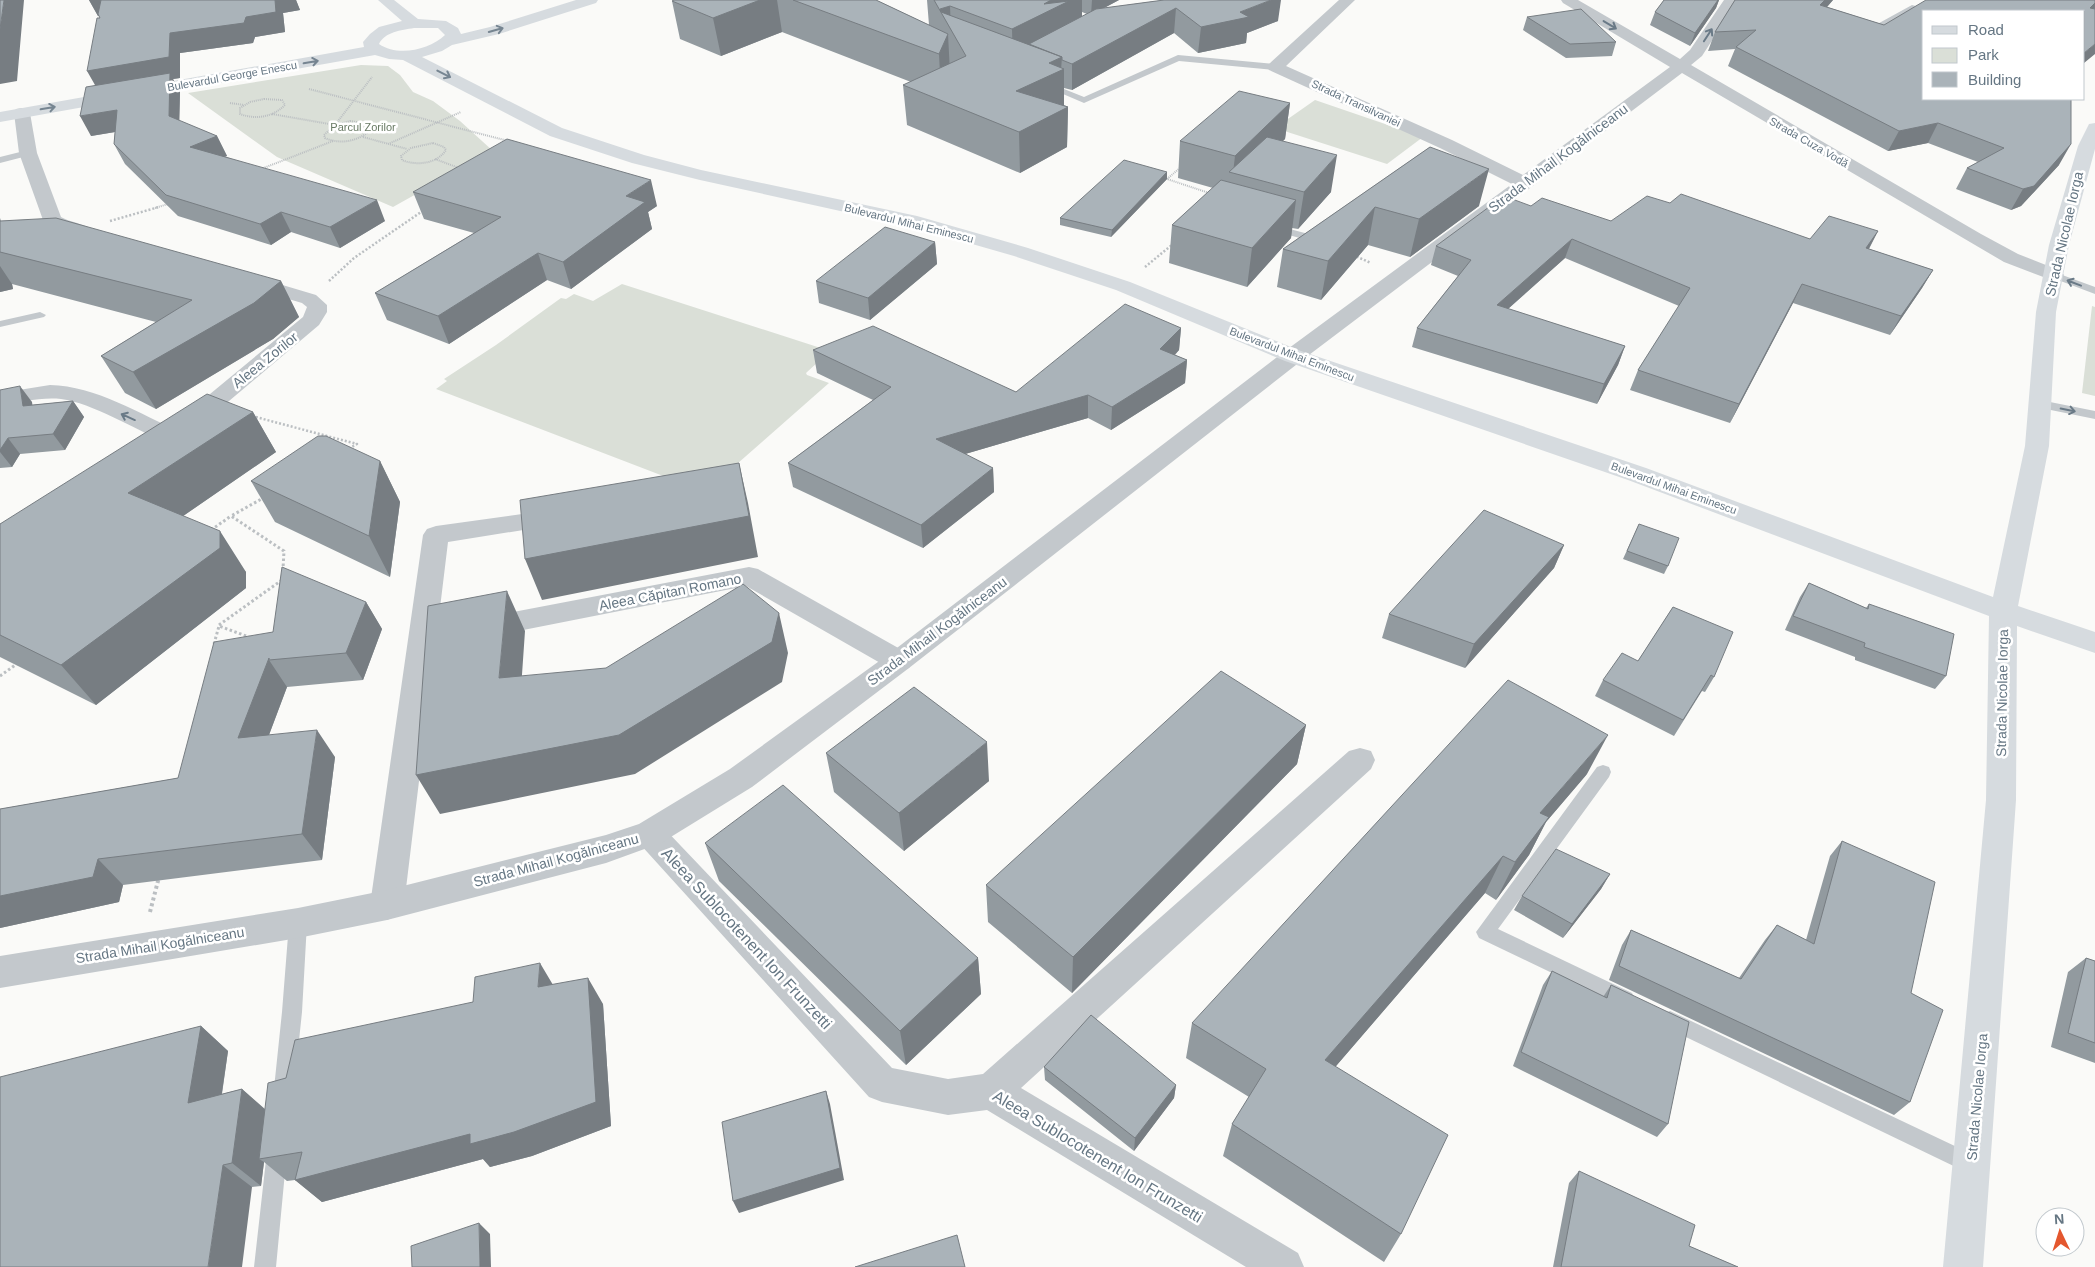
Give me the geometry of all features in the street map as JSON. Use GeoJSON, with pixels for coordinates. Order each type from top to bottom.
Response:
{"type":"FeatureCollection","features":[{"type":"Feature","properties":{"kind":"main road"},"geometry":{"type":"LineString","coordinates":[[385,0],[414,23]]}},
{"type":"Feature","properties":{"kind":"main road"},"geometry":{"type":"LineString","coordinates":[[381,43],[406,54],[449,47],[590,0]]}},
{"type":"Feature","properties":{"kind":"main road"},"geometry":{"type":"LineString","coordinates":[[377,14],[381,43]]}},
{"type":"Feature","properties":{"kind":"main road"},"geometry":{"type":"LineString","coordinates":[[381,43],[414,23],[432,23],[449,47]]}},
{"type":"Feature","properties":{"kind":"main road","name":"Bulevardul George Enescu"},"geometry":{"type":"LineString","coordinates":[[236,59],[381,43]]}},
{"type":"Feature","properties":{"kind":"main road","name":"Bulevardul George Enescu"},"geometry":{"type":"LineString","coordinates":[[0,117],[381,43]]}},
{"type":"Feature","properties":{"kind":"main road","name":"Bulevardul Mihai Eminescu"},"geometry":{"type":"LineString","coordinates":[[449,47],[485,96]]}},
{"type":"Feature","properties":{"kind":"main road","name":"Bulevardul Mihai Eminescu"},"geometry":{"type":"LineString","coordinates":[[406,54],[556,132],[700,175],[917,222],[1021,252],[1123,286],[1293,356],[1637,474],[2003,611],[2095,643]]}},
{"type":"Feature","properties":{"kind":"main road","name":"Strada Nicolae Iorga"},"geometry":{"type":"LineString","coordinates":[[1963,1267],[2001,800],[2003,611],[2037,446],[2046,312],[2069,206],[2087,146],[2095,128]]}},
{"type":"Feature","properties":{"kind":"street"},"geometry":{"type":"LineString","coordinates":[[1276,67],[1348,0]]}},
{"type":"Feature","properties":{"kind":"street","name":"Strada Cuza Vodă"},"geometry":{"type":"LineString","coordinates":[[1568,0],[1974,238],[2011,258],[2054,275]]}},
{"type":"Feature","properties":{"kind":"street","name":"Strada Mihail Kogălniceanu"},"geometry":{"type":"LineString","coordinates":[[0,972],[298,923],[387,904],[606,849],[650,834],[741,778],[899,661],[1293,356],[1680,67],[1696,53],[1731,0]]}},
{"type":"Feature","properties":{"kind":"street","name":"Strada Transilvaniei"},"geometry":{"type":"LineString","coordinates":[[1276,67],[1442,147],[1524,184]]}},
{"type":"Feature","properties":{"kind":"street"},"geometry":{"type":"LineString","coordinates":[[22,112],[28,153],[53,220],[63,226],[105,238]]}},
{"type":"Feature","properties":{"kind":"street"},"geometry":{"type":"LineString","coordinates":[[52,237],[78,231]]}},
{"type":"Feature","properties":{"kind":"street"},"geometry":{"type":"LineString","coordinates":[[235,277],[309,299]]}},
{"type":"Feature","properties":{"kind":"street","name":"Aleea Zorilor"},"geometry":{"type":"LineString","coordinates":[[149,453],[172,437],[312,321],[317,312],[317,305],[309,299]]}},
{"type":"Feature","properties":{"kind":"street"},"geometry":{"type":"LineString","coordinates":[[0,400],[16,395],[64,393],[99,405],[172,437]]}},
{"type":"Feature","properties":{"kind":"street"},"geometry":{"type":"LineString","coordinates":[[387,904],[436,535],[583,513]]}},
{"type":"Feature","properties":{"kind":"street","name":"Aleea Căpitan Romano"},"geometry":{"type":"LineString","coordinates":[[422,640],[749,576],[899,661]]}},
{"type":"Feature","properties":{"kind":"street"},"geometry":{"type":"LineString","coordinates":[[991,1091],[1360,760]]}},
{"type":"Feature","properties":{"kind":"street","name":"Aleea Sublocotenent Ion Frunzetti"},"geometry":{"type":"LineString","coordinates":[[650,834],[882,1084],[948,1097],[991,1091],[1284,1267]]}},
{"type":"Feature","properties":{"kind":"lane"},"geometry":{"type":"LineString","coordinates":[[1862,34],[1915,7]]}},
{"type":"Feature","properties":{"kind":"lane"},"geometry":{"type":"LineString","coordinates":[[1039,83],[1084,100],[1178,58],[1276,67]]}},
{"type":"Feature","properties":{"kind":"lane"},"geometry":{"type":"LineString","coordinates":[[0,160],[28,153]]}},
{"type":"Feature","properties":{"kind":"lane"},"geometry":{"type":"LineString","coordinates":[[1256,223],[1318,240],[1333,229]]}},
{"type":"Feature","properties":{"kind":"lane"},"geometry":{"type":"LineString","coordinates":[[2054,275],[2095,291]]}},
{"type":"Feature","properties":{"kind":"lane"},"geometry":{"type":"LineString","coordinates":[[0,324],[40,314]]}},
{"type":"Feature","properties":{"kind":"lane"},"geometry":{"type":"LineString","coordinates":[[2040,404],[2095,415]]}},
{"type":"Feature","properties":{"kind":"lane"},"geometry":{"type":"LineString","coordinates":[[1603,772],[1485,932],[1638,1005]]}},
{"type":"Feature","properties":{"kind":"lane"},"geometry":{"type":"LineString","coordinates":[[265,1267],[292,1012],[298,923]]}},
{"type":"Feature","properties":{"kind":"lane"},"geometry":{"type":"LineString","coordinates":[[1656,1014],[1971,1164]]}},
{"type":"Feature","properties":{"kind":"path"},"geometry":{"type":"LineString","coordinates":[[272,114],[283,108],[284,102],[277,99],[257,100],[244,105],[239,111],[244,116],[250,117],[272,114],[335,125],[350,122],[369,124],[371,130],[363,136],[348,141],[333,141],[324,138],[324,135],[335,125],[385,61],[381,43]]}},
{"type":"Feature","properties":{"kind":"path"},"geometry":{"type":"LineString","coordinates":[[308,88],[437,123],[533,146],[556,132]]}},
{"type":"Feature","properties":{"kind":"path"},"geometry":{"type":"LineString","coordinates":[[388,144],[437,123],[485,96]]}},
{"type":"Feature","properties":{"kind":"path"},"geometry":{"type":"LineString","coordinates":[[363,136],[408,149],[428,144],[444,146],[445,153],[435,159],[422,163],[407,162],[402,160],[401,156],[408,149]]}},
{"type":"Feature","properties":{"kind":"path"},"geometry":{"type":"LineString","coordinates":[[260,169],[333,141]]}},
{"type":"Feature","properties":{"kind":"path"},"geometry":{"type":"LineString","coordinates":[[435,159],[462,170]]}},
{"type":"Feature","properties":{"kind":"path"},"geometry":{"type":"LineString","coordinates":[[1182,167],[1167,179],[1217,196]]}},
{"type":"Feature","properties":{"kind":"path"},"geometry":{"type":"LineString","coordinates":[[78,231],[168,204]]}},
{"type":"Feature","properties":{"kind":"path"},"geometry":{"type":"LineString","coordinates":[[309,299],[354,258],[432,205]]}},
{"type":"Feature","properties":{"kind":"path"},"geometry":{"type":"LineString","coordinates":[[1318,240],[1400,276]]}},
{"type":"Feature","properties":{"kind":"path"},"geometry":{"type":"LineString","coordinates":[[1123,286],[1176,241]]}},
{"type":"Feature","properties":{"kind":"path"},"geometry":{"type":"LineString","coordinates":[[211,404],[357,444],[340,454]]}},
{"type":"Feature","properties":{"kind":"path"},"geometry":{"type":"LineString","coordinates":[[207,533],[231,516],[273,492]]}},
{"type":"Feature","properties":{"kind":"path"},"geometry":{"type":"LineString","coordinates":[[231,516],[284,551],[281,589]]}},
{"type":"Feature","properties":{"kind":"path"},"geometry":{"type":"LineString","coordinates":[[212,654],[219,626],[282,580]]}},
{"type":"Feature","properties":{"kind":"path"},"geometry":{"type":"LineString","coordinates":[[219,626],[254,640]]}},
{"type":"Feature","properties":{"kind":"path"},"geometry":{"type":"LineString","coordinates":[[0,676],[24,659]]}},
{"type":"Feature","properties":{"kind":"path"},"geometry":{"type":"LineString","coordinates":[[142,948],[160,872]]}},
{"type":"Feature","properties":{"kind":"green space","name":"Parcul Zorilor"},"geometry":{"type":"Polygon","coordinates":[[[361,65],[388,66],[400,75],[413,92],[433,101],[460,121],[493,151],[393,207],[277,157],[188,93],[361,65]]]}},
{"type":"Feature","properties":{"kind":"green space"},"geometry":{"type":"Polygon","coordinates":[[[1315,100],[1423,137],[1387,164],[1275,128],[1315,100]]]}},
{"type":"Feature","properties":{"kind":"green space"},"geometry":{"type":"Polygon","coordinates":[[[622,284],[830,351],[806,373],[829,383],[705,492],[436,389],[447,381],[444,379],[496,345],[561,298],[566,299],[574,294],[593,301],[622,284]]]}},
{"type":"Feature","properties":{"kind":"green space"},"geometry":{"type":"Polygon","coordinates":[[[2092,306],[2095,307],[2095,396],[2082,393],[2092,306]]]}},
{"type":"Feature","properties":{"kind":"building"},"geometry":{"type":"Polygon","coordinates":[[[0,0],[4,0],[0,29],[0,0]]]}},
{"type":"Feature","properties":{"kind":"building"},"geometry":{"type":"Polygon","coordinates":[[[101,0],[275,0],[276,12],[246,17],[244,23],[170,33],[169,57],[87,71],[97,18],[100,18],[98,14],[101,0]]]}},
{"type":"Feature","properties":{"kind":"building"},"geometry":{"type":"Polygon","coordinates":[[[760,0],[713,18],[672,1],[760,0]]]}},
{"type":"Feature","properties":{"kind":"building"},"geometry":{"type":"Polygon","coordinates":[[[793,0],[876,0],[948,34],[939,54],[793,0]]]}},
{"type":"Feature","properties":{"kind":"building"},"geometry":{"type":"Polygon","coordinates":[[[934,0],[1051,0],[1044,4],[1069,1],[1012,29],[950,6],[940,9],[941,12],[1062,57],[1049,63],[1064,69],[1016,91],[1068,107],[1019,132],[903,85],[966,56],[934,0]]]}},
{"type":"Feature","properties":{"kind":"building"},"geometry":{"type":"Polygon","coordinates":[[[1164,0],[1271,0],[1240,12],[1249,17],[1201,27],[1176,8],[1072,64],[1062,60],[1062,57],[1029,44],[1096,9],[1164,0]]]}},
{"type":"Feature","properties":{"kind":"building"},"geometry":{"type":"Polygon","coordinates":[[[1664,0],[1718,0],[1695,33],[1655,12],[1664,0]]]}},
{"type":"Feature","properties":{"kind":"building"},"geometry":{"type":"Polygon","coordinates":[[[1735,0],[1825,0],[1820,5],[1884,25],[1926,0],[2095,0],[2095,3],[2090,8],[2095,9],[2095,44],[2085,52],[2085,10],[1922,10],[1922,100],[2071,100],[2071,144],[2034,186],[2023,189],[1967,168],[2004,148],[1938,123],[1899,131],[1736,47],[1756,30],[1715,32],[1735,0]]]}},
{"type":"Feature","properties":{"kind":"building"},"geometry":{"type":"Polygon","coordinates":[[[1581,9],[1616,42],[1570,44],[1527,17],[1581,9]]]}},
{"type":"Feature","properties":{"kind":"building"},"geometry":{"type":"Polygon","coordinates":[[[170,73],[169,116],[217,136],[190,147],[377,200],[330,227],[281,212],[260,224],[166,195],[114,144],[117,110],[80,116],[86,87],[170,73]]]}},
{"type":"Feature","properties":{"kind":"building"},"geometry":{"type":"Polygon","coordinates":[[[1239,91],[1290,103],[1235,156],[1180,141],[1239,91]]]}},
{"type":"Feature","properties":{"kind":"building"},"geometry":{"type":"Polygon","coordinates":[[[1267,137],[1337,155],[1304,192],[1229,172],[1267,137]]]}},
{"type":"Feature","properties":{"kind":"building"},"geometry":{"type":"Polygon","coordinates":[[[507,139],[651,180],[626,196],[645,202],[563,262],[538,253],[438,316],[375,293],[501,217],[413,192],[507,139]]]}},
{"type":"Feature","properties":{"kind":"building"},"geometry":{"type":"Polygon","coordinates":[[[1430,147],[1489,169],[1419,219],[1375,207],[1328,261],[1283,249],[1430,147]]]}},
{"type":"Feature","properties":{"kind":"building"},"geometry":{"type":"Polygon","coordinates":[[[1124,160],[1167,172],[1112,230],[1060,218],[1124,160]]]}},
{"type":"Feature","properties":{"kind":"building"},"geometry":{"type":"Polygon","coordinates":[[[1221,180],[1296,200],[1252,248],[1172,225],[1221,180]]]}},
{"type":"Feature","properties":{"kind":"building"},"geometry":{"type":"Polygon","coordinates":[[[1681,194],[1810,239],[1829,216],[1878,231],[1866,248],[1933,270],[1901,316],[1802,284],[1739,404],[1638,370],[1690,288],[1572,239],[1497,305],[1625,346],[1604,384],[1417,328],[1471,260],[1436,246],[1504,196],[1531,206],[1542,198],[1611,221],[1647,196],[1670,203],[1681,194]]]}},
{"type":"Feature","properties":{"kind":"building"},"geometry":{"type":"Polygon","coordinates":[[[56,218],[281,281],[254,303],[133,372],[101,356],[192,300],[0,252],[0,221],[56,218]]]}},
{"type":"Feature","properties":{"kind":"building"},"geometry":{"type":"Polygon","coordinates":[[[885,227],[935,242],[868,298],[816,281],[885,227]]]}},
{"type":"Feature","properties":{"kind":"building"},"geometry":{"type":"Polygon","coordinates":[[[1125,304],[1181,328],[1160,349],[1187,360],[1112,407],[1088,395],[936,439],[993,468],[921,525],[788,463],[891,387],[813,350],[873,326],[1016,392],[1125,304]]]}},
{"type":"Feature","properties":{"kind":"building"},"geometry":{"type":"Polygon","coordinates":[[[20,386],[23,406],[73,401],[53,434],[8,438],[0,450],[0,390],[20,386]]]}},
{"type":"Feature","properties":{"kind":"building"},"geometry":{"type":"Polygon","coordinates":[[[207,394],[253,412],[128,493],[220,531],[220,548],[61,665],[0,635],[0,524],[207,394]]]}},
{"type":"Feature","properties":{"kind":"building"},"geometry":{"type":"Polygon","coordinates":[[[318,436],[326,436],[380,461],[369,536],[251,481],[318,436]]]}},
{"type":"Feature","properties":{"kind":"building"},"geometry":{"type":"Polygon","coordinates":[[[739,463],[749,516],[525,559],[520,500],[739,463]]]}},
{"type":"Feature","properties":{"kind":"building"},"geometry":{"type":"Polygon","coordinates":[[[1484,510],[1564,545],[1474,644],[1389,614],[1484,510]]]}},
{"type":"Feature","properties":{"kind":"building"},"geometry":{"type":"Polygon","coordinates":[[[1639,524],[1679,538],[1668,566],[1627,551],[1639,524]]]}},
{"type":"Feature","properties":{"kind":"building"},"geometry":{"type":"Polygon","coordinates":[[[282,567],[366,602],[346,653],[269,660],[269,658],[238,738],[317,730],[302,834],[98,859],[93,877],[0,896],[0,809],[178,778],[214,642],[273,632],[282,567]]]}},
{"type":"Feature","properties":{"kind":"building"},"geometry":{"type":"Polygon","coordinates":[[[1809,583],[1868,609],[1869,604],[1954,634],[1946,676],[1864,647],[1865,643],[1793,616],[1809,583]]]}},
{"type":"Feature","properties":{"kind":"building"},"geometry":{"type":"Polygon","coordinates":[[[743,584],[779,613],[772,642],[619,735],[416,775],[428,606],[507,591],[499,678],[606,668],[743,584]]]}},
{"type":"Feature","properties":{"kind":"building"},"geometry":{"type":"Polygon","coordinates":[[[1673,607],[1733,632],[1714,677],[1711,675],[1683,720],[1603,680],[1622,653],[1638,661],[1673,607]]]}},
{"type":"Feature","properties":{"kind":"building"},"geometry":{"type":"Polygon","coordinates":[[[1221,671],[1306,725],[1073,957],[986,885],[1221,671]]]}},
{"type":"Feature","properties":{"kind":"building"},"geometry":{"type":"Polygon","coordinates":[[[1508,680],[1608,735],[1540,813],[1549,817],[1515,862],[1503,856],[1325,1060],[1448,1135],[1401,1234],[1232,1124],[1266,1069],[1192,1023],[1508,680]]]}},
{"type":"Feature","properties":{"kind":"building"},"geometry":{"type":"Polygon","coordinates":[[[914,687],[987,742],[899,813],[826,753],[914,687]]]}},
{"type":"Feature","properties":{"kind":"building"},"geometry":{"type":"Polygon","coordinates":[[[783,785],[978,958],[900,1031],[705,843],[783,785]]]}},
{"type":"Feature","properties":{"kind":"building"},"geometry":{"type":"Polygon","coordinates":[[[1842,841],[1935,882],[1911,993],[1943,1010],[1910,1102],[1619,966],[1631,930],[1741,979],[1777,925],[1814,944],[1842,841]]]}},
{"type":"Feature","properties":{"kind":"building"},"geometry":{"type":"Polygon","coordinates":[[[1556,849],[1610,874],[1572,924],[1522,896],[1556,849]]]}},
{"type":"Feature","properties":{"kind":"building"},"geometry":{"type":"Polygon","coordinates":[[[2086,958],[2095,961],[2095,1043],[2068,1033],[2086,958]]]}},
{"type":"Feature","properties":{"kind":"building"},"geometry":{"type":"Polygon","coordinates":[[[540,963],[538,987],[588,978],[596,1102],[514,1132],[470,1144],[470,1134],[295,1180],[302,1152],[259,1159],[268,1083],[286,1078],[295,1040],[473,1002],[475,977],[540,963]]]}},
{"type":"Feature","properties":{"kind":"building"},"geometry":{"type":"Polygon","coordinates":[[[1552,971],[1607,998],[1611,985],[1689,1022],[1668,1124],[1521,1052],[1552,971]]]}},
{"type":"Feature","properties":{"kind":"building"},"geometry":{"type":"Polygon","coordinates":[[[1091,1015],[1176,1085],[1135,1138],[1044,1067],[1091,1015]]]}},
{"type":"Feature","properties":{"kind":"building"},"geometry":{"type":"Polygon","coordinates":[[[201,1026],[188,1103],[242,1089],[232,1163],[223,1165],[208,1267],[0,1267],[0,1077],[201,1026]]]}},
{"type":"Feature","properties":{"kind":"building"},"geometry":{"type":"Polygon","coordinates":[[[826,1091],[840,1168],[733,1201],[722,1122],[826,1091]]]}},
{"type":"Feature","properties":{"kind":"building"},"geometry":{"type":"Polygon","coordinates":[[[1579,1171],[1695,1225],[1689,1246],[1738,1267],[1561,1267],[1579,1171]]]}},
{"type":"Feature","properties":{"kind":"building"},"geometry":{"type":"Polygon","coordinates":[[[479,1223],[480,1267],[412,1267],[411,1246],[479,1223]]]}},
{"type":"Feature","properties":{"kind":"building"},"geometry":{"type":"Polygon","coordinates":[[[957,1235],[965,1267],[855,1267],[957,1235]]]}}]}
